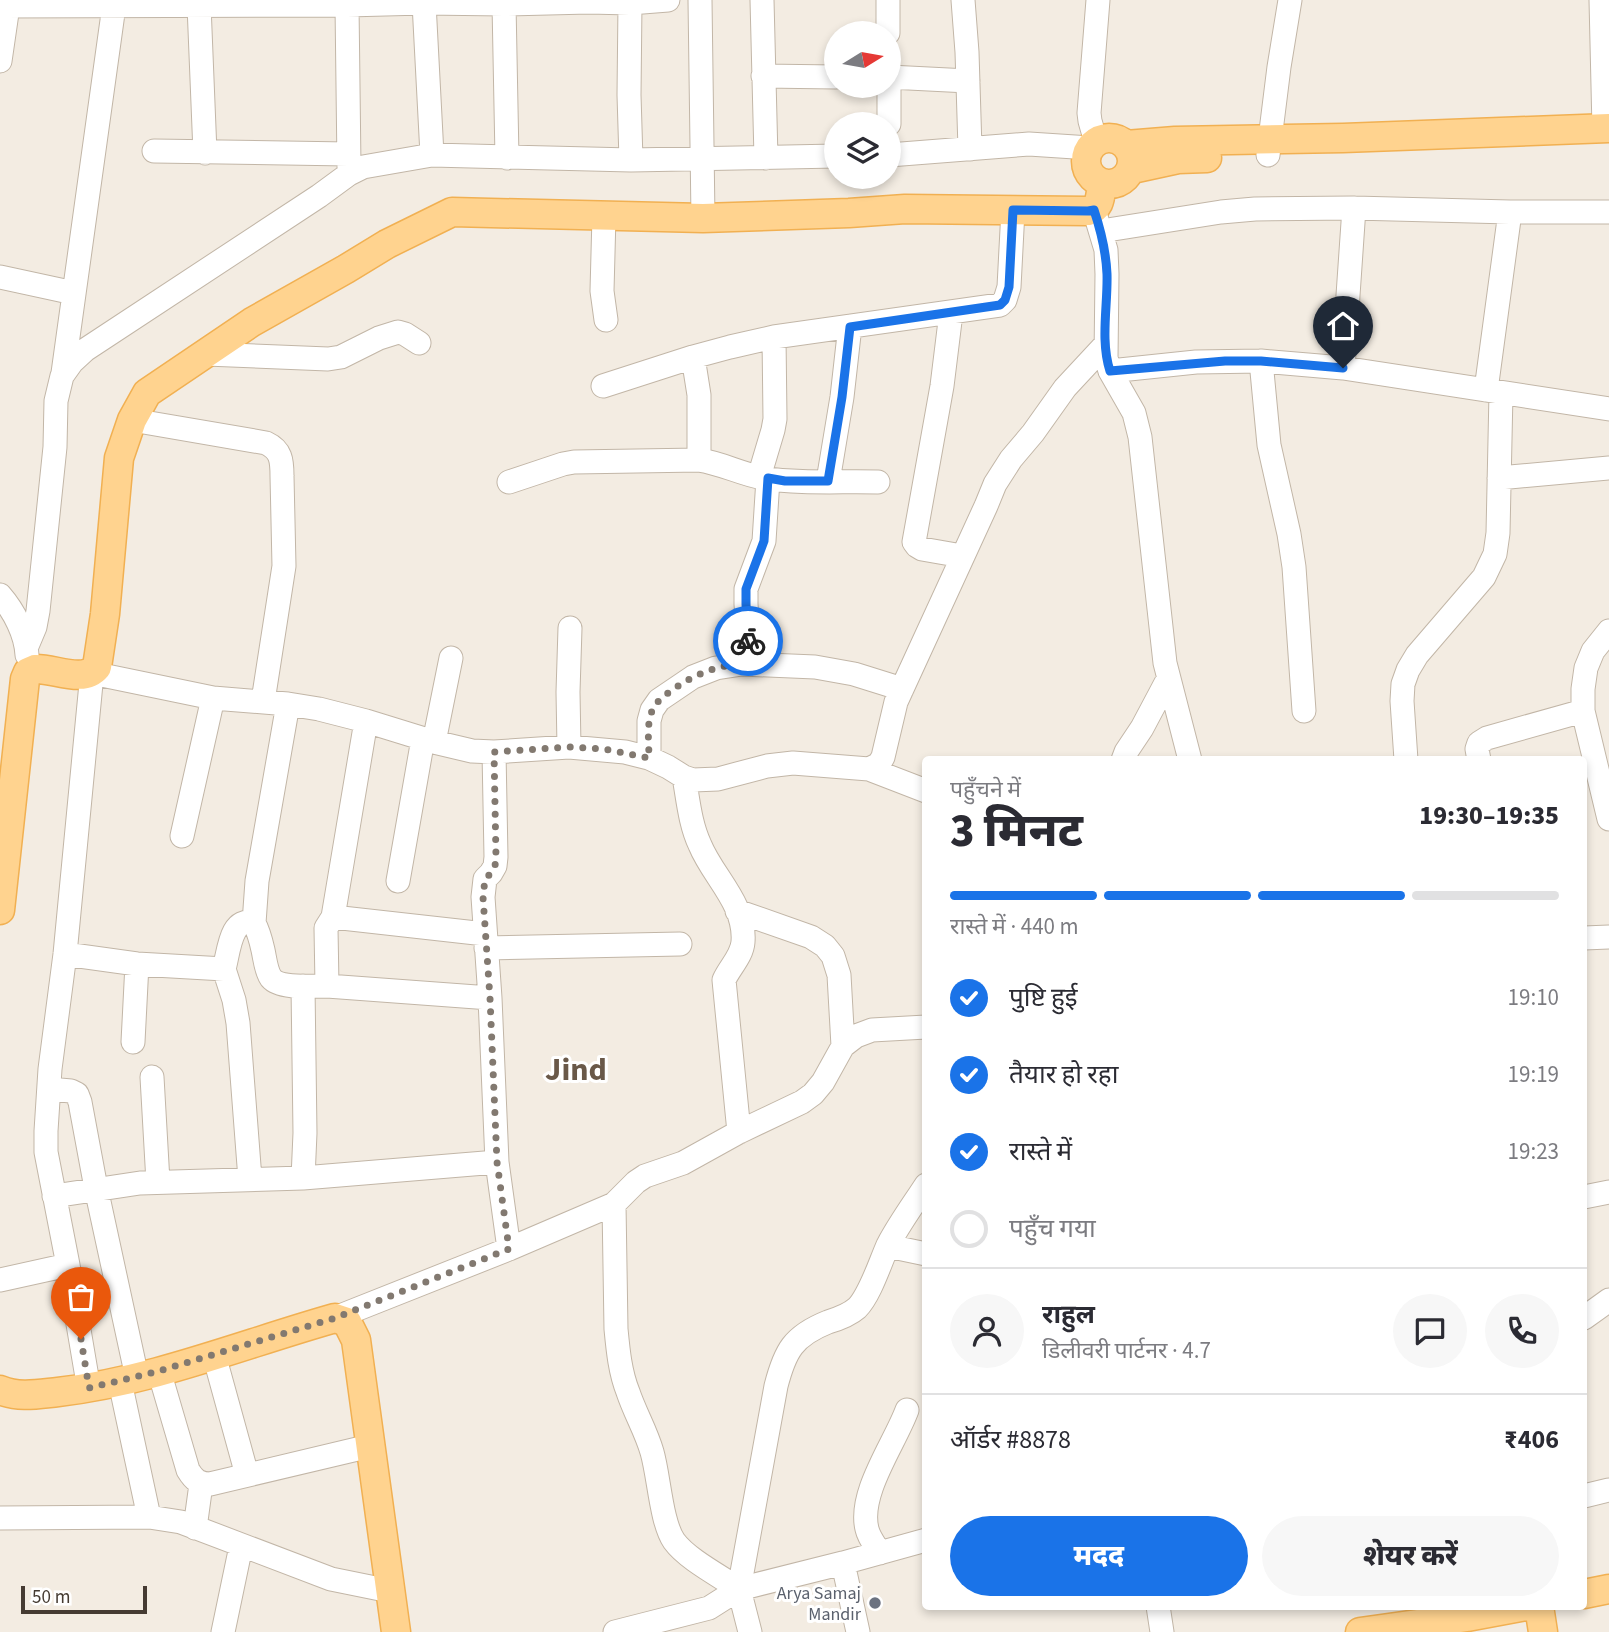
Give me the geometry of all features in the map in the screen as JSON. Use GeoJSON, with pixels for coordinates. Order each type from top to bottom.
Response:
{"type":"FeatureCollection","features":[{"type":"Feature","properties":{"kind":"main road"},"geometry":{"type":"LineString","coordinates":[[1129,157],[1175,141],[1269,147],[1343,138],[1607,134]]}},
{"type":"Feature","properties":{"kind":"main road"},"geometry":{"type":"LineString","coordinates":[[27,659],[35,669],[73,674],[92,673],[97,667],[102,640],[119,458],[132,420],[147,393],[252,322],[387,244],[452,212],[703,218],[905,209],[1088,211],[1099,208],[1111,185],[1123,181],[1129,157],[1118,139],[1108,138],[1093,145],[1086,159],[1099,208]]}},
{"type":"Feature","properties":{"kind":"main road"},"geometry":{"type":"LineString","coordinates":[[1,895],[6,800],[27,659]]}},
{"type":"Feature","properties":{"kind":"main road"},"geometry":{"type":"LineString","coordinates":[[0,1390],[10,1394],[29,1395],[89,1388],[138,1377],[335,1318],[347,1322],[356,1340],[396,1632]]}},
{"type":"Feature","properties":{"kind":"main road"},"geometry":{"type":"LineString","coordinates":[[1587,1593],[1609,1589]]}},
{"type":"Feature","properties":{"kind":"main road"},"geometry":{"type":"LineString","coordinates":[[1360,1632],[1486,1610]]}},
{"type":"Feature","properties":{"kind":"main road"},"geometry":{"type":"LineString","coordinates":[[1540,1610],[1544,1632]]}},
{"type":"Feature","properties":{"kind":"street"},"geometry":{"type":"LineString","coordinates":[[0,61],[4,6],[268,2],[347,5],[589,1],[629,3],[667,0]]}},
{"type":"Feature","properties":{"kind":"street"},"geometry":{"type":"LineString","coordinates":[[700,0],[703,218]]}},
{"type":"Feature","properties":{"kind":"street"},"geometry":{"type":"LineString","coordinates":[[762,0],[766,158]]}},
{"type":"Feature","properties":{"kind":"street"},"geometry":{"type":"LineString","coordinates":[[888,0],[888,21]]}},
{"type":"Feature","properties":{"kind":"street"},"geometry":{"type":"LineString","coordinates":[[964,0],[970,149]]}},
{"type":"Feature","properties":{"kind":"street"},"geometry":{"type":"LineString","coordinates":[[901,154],[1029,144],[1093,145],[1089,113],[1098,0]]}},
{"type":"Feature","properties":{"kind":"street"},"geometry":{"type":"LineString","coordinates":[[1269,147],[1290,0]]}},
{"type":"Feature","properties":{"kind":"street"},"geometry":{"type":"LineString","coordinates":[[1601,0],[1607,134]]}},
{"type":"Feature","properties":{"kind":"street"},"geometry":{"type":"LineString","coordinates":[[489,2],[507,158]]}},
{"type":"Feature","properties":{"kind":"street"},"geometry":{"type":"LineString","coordinates":[[424,3],[432,155]]}},
{"type":"Feature","properties":{"kind":"street"},"geometry":{"type":"LineString","coordinates":[[629,3],[631,160]]}},
{"type":"Feature","properties":{"kind":"street"},"geometry":{"type":"LineString","coordinates":[[199,5],[205,153]]}},
{"type":"Feature","properties":{"kind":"street"},"geometry":{"type":"LineString","coordinates":[[62,376],[85,350],[297,210],[348,164],[347,5]]}},
{"type":"Feature","properties":{"kind":"street"},"geometry":{"type":"LineString","coordinates":[[27,659],[38,611],[55,447],[56,401],[62,376],[114,6]]}},
{"type":"Feature","properties":{"kind":"street"},"geometry":{"type":"LineString","coordinates":[[763,76],[824,77]]}},
{"type":"Feature","properties":{"kind":"street"},"geometry":{"type":"LineString","coordinates":[[901,78],[968,81]]}},
{"type":"Feature","properties":{"kind":"street"},"geometry":{"type":"LineString","coordinates":[[154,152],[205,153],[363,167],[432,155],[631,160],[824,156]]}},
{"type":"Feature","properties":{"kind":"street"},"geometry":{"type":"LineString","coordinates":[[1190,756],[1168,679],[1140,437],[1133,413],[1110,371],[1106,358],[1106,250],[1099,208],[1221,212],[1354,208],[1609,212]]}},
{"type":"Feature","properties":{"kind":"street"},"geometry":{"type":"LineString","coordinates":[[1343,368],[1354,208]]}},
{"type":"Feature","properties":{"kind":"street"},"geometry":{"type":"LineString","coordinates":[[603,386],[730,346],[774,337],[1000,305],[1005,300],[1009,287],[1013,210]]}},
{"type":"Feature","properties":{"kind":"street"},"geometry":{"type":"LineString","coordinates":[[1406,756],[1402,701],[1403,684],[1408,670],[1417,655],[1483,577],[1495,554],[1499,478],[1493,392],[1510,212]]}},
{"type":"Feature","properties":{"kind":"street"},"geometry":{"type":"LineString","coordinates":[[604,216],[601,291],[606,320]]}},
{"type":"Feature","properties":{"kind":"street"},"geometry":{"type":"LineString","coordinates":[[0,277],[74,293]]}},
{"type":"Feature","properties":{"kind":"street"},"geometry":{"type":"LineString","coordinates":[[951,313],[942,386],[914,542],[922,549],[962,556]]}},
{"type":"Feature","properties":{"kind":"street"},"geometry":{"type":"LineString","coordinates":[[828,481],[850,327]]}},
{"type":"Feature","properties":{"kind":"street"},"geometry":{"type":"LineString","coordinates":[[206,354],[328,359],[349,354],[372,341],[398,332],[419,343]]}},
{"type":"Feature","properties":{"kind":"street"},"geometry":{"type":"LineString","coordinates":[[750,664],[746,589],[764,541],[763,478],[775,419],[774,337]]}},
{"type":"Feature","properties":{"kind":"street"},"geometry":{"type":"LineString","coordinates":[[869,769],[879,764],[883,757],[891,716],[901,689],[995,484],[1065,388],[1105,345]]}},
{"type":"Feature","properties":{"kind":"street"},"geometry":{"type":"LineString","coordinates":[[693,357],[699,395],[699,460]]}},
{"type":"Feature","properties":{"kind":"street"},"geometry":{"type":"LineString","coordinates":[[1261,361],[1269,445],[1294,568],[1304,711]]}},
{"type":"Feature","properties":{"kind":"street"},"geometry":{"type":"LineString","coordinates":[[1110,371],[1196,362],[1261,361],[1343,368],[1609,409]]}},
{"type":"Feature","properties":{"kind":"street"},"geometry":{"type":"LineString","coordinates":[[132,420],[266,443],[279,453],[282,461],[284,566],[263,701]]}},
{"type":"Feature","properties":{"kind":"street"},"geometry":{"type":"LineString","coordinates":[[509,482],[574,462],[699,460],[763,478],[785,481],[878,482]]}},
{"type":"Feature","properties":{"kind":"street"},"geometry":{"type":"LineString","coordinates":[[1499,478],[1609,468]]}},
{"type":"Feature","properties":{"kind":"street"},"geometry":{"type":"LineString","coordinates":[[0,595],[16,619],[27,659]]}},
{"type":"Feature","properties":{"kind":"street"},"geometry":{"type":"LineString","coordinates":[[569,747],[570,628]]}},
{"type":"Feature","properties":{"kind":"street"},"geometry":{"type":"LineString","coordinates":[[1609,631],[1593,651],[1586,668],[1583,689],[1583,711],[1602,761],[1609,819]]}},
{"type":"Feature","properties":{"kind":"street"},"geometry":{"type":"LineString","coordinates":[[398,881],[428,741],[451,659]]}},
{"type":"Feature","properties":{"kind":"street"},"geometry":{"type":"LineString","coordinates":[[649,758],[649,721],[659,700],[693,677],[716,668],[742,664],[815,667],[854,674],[901,689]]}},
{"type":"Feature","properties":{"kind":"street"},"geometry":{"type":"LineString","coordinates":[[89,1388],[46,1152],[46,1131],[92,673],[213,698],[288,704],[366,721],[428,741],[472,751],[569,747],[604,749],[649,758],[693,780],[718,779],[767,766],[793,763],[869,769],[922,789]]}},
{"type":"Feature","properties":{"kind":"street"},"geometry":{"type":"LineString","coordinates":[[1124,756],[1168,679]]}},
{"type":"Feature","properties":{"kind":"street"},"geometry":{"type":"LineString","coordinates":[[182,836],[213,698]]}},
{"type":"Feature","properties":{"kind":"street"},"geometry":{"type":"LineString","coordinates":[[288,704],[257,881],[254,923],[259,931],[268,972],[273,980],[280,984],[303,986],[490,998]]}},
{"type":"Feature","properties":{"kind":"street"},"geometry":{"type":"LineString","coordinates":[[1478,756],[1479,743],[1487,738],[1583,711]]}},
{"type":"Feature","properties":{"kind":"street"},"geometry":{"type":"LineString","coordinates":[[327,986],[326,929],[333,917],[366,721]]}},
{"type":"Feature","properties":{"kind":"street"},"geometry":{"type":"LineString","coordinates":[[494,752],[496,857],[495,866],[484,884],[497,1162],[509,1249]]}},
{"type":"Feature","properties":{"kind":"street"},"geometry":{"type":"LineString","coordinates":[[684,777],[694,831],[704,854],[730,895],[742,924],[743,945],[724,980],[739,1132]]}},
{"type":"Feature","properties":{"kind":"street"},"geometry":{"type":"LineString","coordinates":[[737,911],[811,937],[825,946],[833,956],[839,975],[843,1046]]}},
{"type":"Feature","properties":{"kind":"street"},"geometry":{"type":"LineString","coordinates":[[333,917],[486,941],[680,944]]}},
{"type":"Feature","properties":{"kind":"street"},"geometry":{"type":"LineString","coordinates":[[250,1179],[238,1023],[224,969],[234,930],[239,923],[254,923]]}},
{"type":"Feature","properties":{"kind":"street"},"geometry":{"type":"LineString","coordinates":[[1587,938],[1609,937]]}},
{"type":"Feature","properties":{"kind":"street"},"geometry":{"type":"LineString","coordinates":[[65,954],[137,964],[224,969]]}},
{"type":"Feature","properties":{"kind":"street"},"geometry":{"type":"LineString","coordinates":[[133,1042],[137,964]]}},
{"type":"Feature","properties":{"kind":"street"},"geometry":{"type":"LineString","coordinates":[[303,986],[303,1178]]}},
{"type":"Feature","properties":{"kind":"street"},"geometry":{"type":"LineString","coordinates":[[335,1318],[614,1204],[645,1176],[683,1163],[802,1102],[823,1082],[843,1046],[856,1036],[872,1030],[922,1027]]}},
{"type":"Feature","properties":{"kind":"street"},"geometry":{"type":"LineString","coordinates":[[152,1077],[158,1182]]}},
{"type":"Feature","properties":{"kind":"street"},"geometry":{"type":"LineString","coordinates":[[49,1089],[71,1091],[77,1094],[80,1102],[138,1377],[149,1517]]}},
{"type":"Feature","properties":{"kind":"street"},"geometry":{"type":"LineString","coordinates":[[54,1196],[96,1188],[158,1182],[303,1178],[497,1162]]}},
{"type":"Feature","properties":{"kind":"street"},"geometry":{"type":"LineString","coordinates":[[750,1632],[739,1589],[783,1359],[808,1331],[856,1309],[899,1226],[922,1191]]}},
{"type":"Feature","properties":{"kind":"street"},"geometry":{"type":"LineString","coordinates":[[1587,1196],[1609,1192]]}},
{"type":"Feature","properties":{"kind":"street"},"geometry":{"type":"LineString","coordinates":[[614,1204],[618,1349],[628,1393],[652,1452],[667,1525],[673,1539],[684,1552],[739,1589]]}},
{"type":"Feature","properties":{"kind":"street"},"geometry":{"type":"LineString","coordinates":[[888,1246],[922,1253]]}},
{"type":"Feature","properties":{"kind":"street"},"geometry":{"type":"LineString","coordinates":[[0,1280],[68,1265]]}},
{"type":"Feature","properties":{"kind":"street"},"geometry":{"type":"LineString","coordinates":[[1587,1316],[1609,1300]]}},
{"type":"Feature","properties":{"kind":"street"},"geometry":{"type":"LineString","coordinates":[[214,1355],[247,1475]]}},
{"type":"Feature","properties":{"kind":"street"},"geometry":{"type":"LineString","coordinates":[[138,1377],[188,1470],[201,1484],[210,1485],[370,1446]]}},
{"type":"Feature","properties":{"kind":"street"},"geometry":{"type":"LineString","coordinates":[[880,1553],[870,1538],[866,1526],[866,1512],[874,1481],[908,1410]]}},
{"type":"Feature","properties":{"kind":"street"},"geometry":{"type":"LineString","coordinates":[[195,1528],[201,1484]]}},
{"type":"Feature","properties":{"kind":"street"},"geometry":{"type":"LineString","coordinates":[[1587,1495],[1609,1490]]}},
{"type":"Feature","properties":{"kind":"street"},"geometry":{"type":"LineString","coordinates":[[0,1518],[167,1519],[331,1579],[390,1591]]}},
{"type":"Feature","properties":{"kind":"street"},"geometry":{"type":"LineString","coordinates":[[615,1632],[709,1608],[739,1589],[922,1541]]}},
{"type":"Feature","properties":{"kind":"street"},"geometry":{"type":"LineString","coordinates":[[227,1631],[241,1546]]}},
{"type":"Feature","properties":{"kind":"street"},"geometry":{"type":"LineString","coordinates":[[843,1563],[858,1632]]}},
{"type":"Feature","properties":{"kind":"street"},"geometry":{"type":"LineString","coordinates":[[1159,1610],[1162,1632]]}},
{"type":"Feature","properties":{"kind":"way so far"},"geometry":{"type":"LineString","coordinates":[[81,1339],[89,1388],[120,1382],[335,1318],[509,1249],[497,1162],[483,897],[485,879],[495,866],[496,857],[494,752],[569,747],[604,749],[649,758],[649,721],[659,700],[693,677],[716,668],[750,664],[748,641]]}},
{"type":"Feature","properties":{"kind":"place","name":"Arya Samaj Mandir"},"geometry":{"type":"Point","coordinates":[875,1603]}},
{"type":"Feature","properties":{"kind":"district","name":"Jind"},"geometry":{"type":"Point","coordinates":[576,1069]}},
{"type":"Feature","properties":{"kind":"route"},"geometry":{"type":"LineString","coordinates":[[748,641],[746,589],[764,541],[768,478],[785,481],[828,481],[850,327],[1000,305],[1005,300],[1009,287],[1013,210],[1094,210],[1106,250],[1105,345],[1110,371],[1225,361],[1261,361],[1343,368]]}}]}
